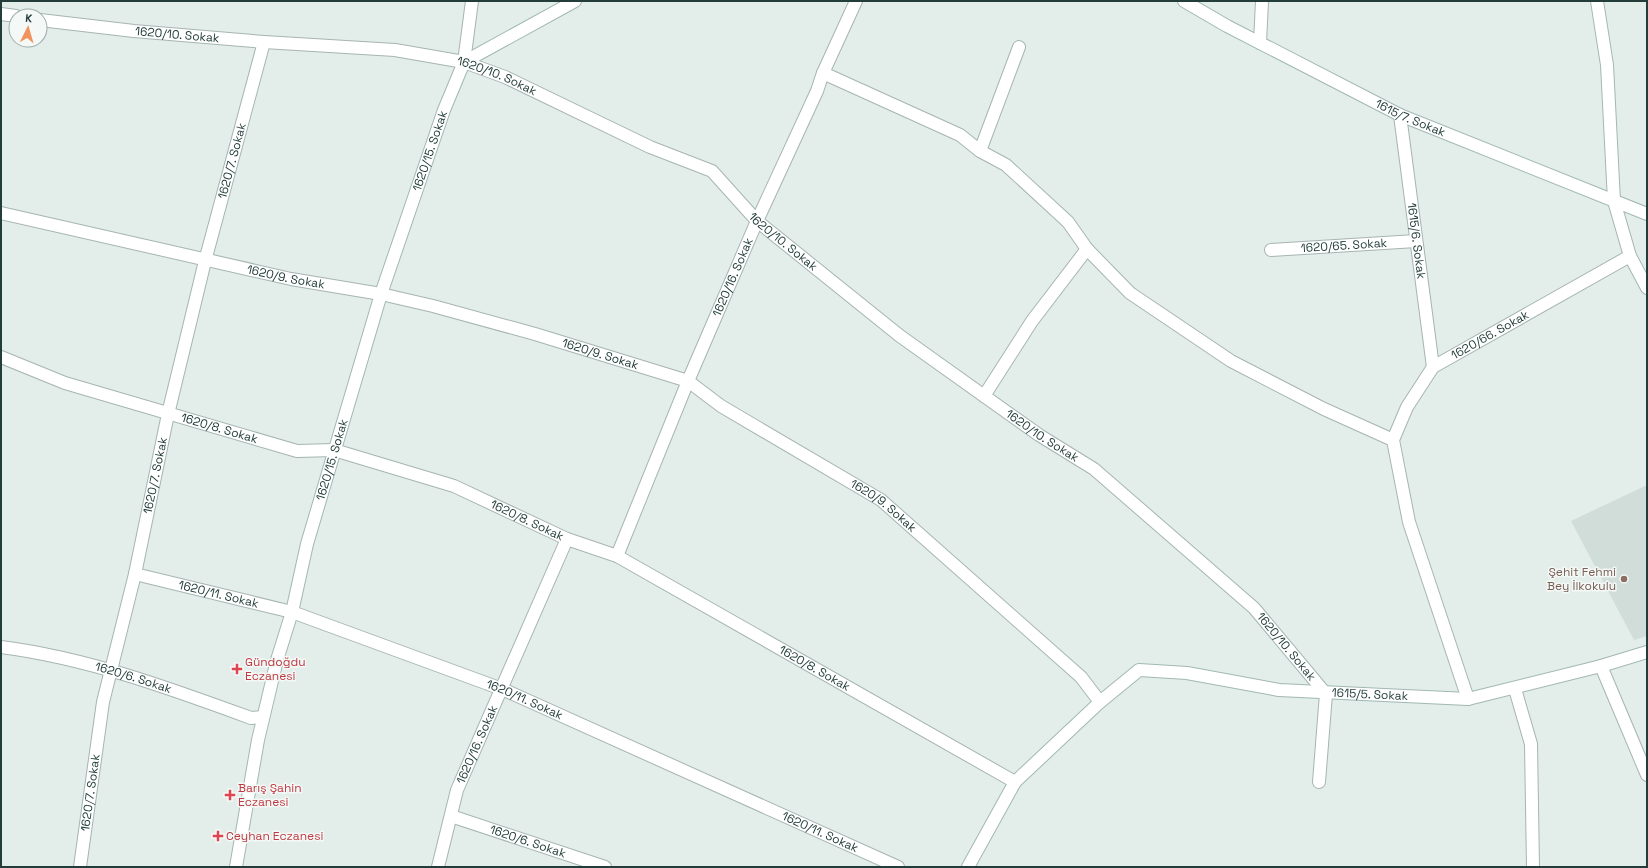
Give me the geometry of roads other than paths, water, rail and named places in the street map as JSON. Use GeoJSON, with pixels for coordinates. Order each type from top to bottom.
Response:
{"type":"FeatureCollection","features":[{"type":"Feature","properties":{"kind":"street","name":"1620/15. Sokak"},"geometry":{"type":"LineString","coordinates":[[236,867],[263,717],[277,660],[292,612],[307,544],[381,294],[444,110],[464,62],[472,1]]}},
{"type":"Feature","properties":{"kind":"street"},"geometry":{"type":"LineString","coordinates":[[464,62],[575,1]]}},
{"type":"Feature","properties":{"kind":"street","name":"1620/16. Sokak"},"geometry":{"type":"LineString","coordinates":[[617,556],[688,381],[757,221],[817,91],[823,73],[856,1]]}},
{"type":"Feature","properties":{"kind":"street","name":"1615/7. Sokak"},"geometry":{"type":"LineString","coordinates":[[1184,1],[1260,43],[1400,115],[1647,214]]}},
{"type":"Feature","properties":{"kind":"street"},"geometry":{"type":"LineString","coordinates":[[1260,43],[1262,1]]}},
{"type":"Feature","properties":{"kind":"street"},"geometry":{"type":"LineString","coordinates":[[1597,1],[1607,65],[1614,201],[1630,256],[1647,288]]}},
{"type":"Feature","properties":{"kind":"street","name":"1620/10. Sokak"},"geometry":{"type":"LineString","coordinates":[[48,21],[134,31],[264,42],[395,50],[464,62],[505,77],[650,147],[712,171],[757,221],[900,336],[1039,435],[1094,469],[1254,608],[1326,694]]}},
{"type":"Feature","properties":{"kind":"street","name":"1620/7. Sokak"},"geometry":{"type":"LineString","coordinates":[[80,867],[103,702],[135,574],[168,414],[205,261],[264,42]]}},
{"type":"Feature","properties":{"kind":"street"},"geometry":{"type":"LineString","coordinates":[[980,151],[1019,47]]}},
{"type":"Feature","properties":{"kind":"street"},"geometry":{"type":"LineString","coordinates":[[823,73],[960,135],[980,151],[1006,165],[1068,222],[1087,249],[1130,293],[1231,361],[1324,409],[1393,440],[1409,522],[1468,699]]}},
{"type":"Feature","properties":{"kind":"street","name":"1615/6. Sokak"},"geometry":{"type":"LineString","coordinates":[[1400,115],[1433,367]]}},
{"type":"Feature","properties":{"kind":"street","name":"1620/9. Sokak"},"geometry":{"type":"LineString","coordinates":[[1,213],[205,261],[291,279],[381,294],[433,306],[535,334],[688,381],[721,406],[881,500],[1081,678],[1100,702]]}},
{"type":"Feature","properties":{"kind":"street","name":"1620/65. Sokak"},"geometry":{"type":"LineString","coordinates":[[1272,250],[1416,241]]}},
{"type":"Feature","properties":{"kind":"street"},"geometry":{"type":"LineString","coordinates":[[984,396],[1032,321],[1087,249]]}},
{"type":"Feature","properties":{"kind":"street","name":"1620/66. Sokak"},"geometry":{"type":"LineString","coordinates":[[1393,440],[1407,407],[1433,367],[1630,256]]}},
{"type":"Feature","properties":{"kind":"street","name":"1620/8. Sokak"},"geometry":{"type":"LineString","coordinates":[[1,357],[65,383],[297,451],[334,450],[454,486],[567,539],[617,556],[1015,782]]}},
{"type":"Feature","properties":{"kind":"street","name":"1620/16. Sokak"},"geometry":{"type":"LineString","coordinates":[[438,867],[457,790],[567,539]]}},
{"type":"Feature","properties":{"kind":"street","name":"1620/11. Sokak"},"geometry":{"type":"LineString","coordinates":[[135,574],[292,612],[502,689],[898,867]]}},
{"type":"Feature","properties":{"kind":"street","name":"1620/6. Sokak"},"geometry":{"type":"LineString","coordinates":[[1,647],[39,652],[111,671],[155,683],[251,718],[263,717]]}},
{"type":"Feature","properties":{"kind":"street","name":"1615/5. Sokak"},"geometry":{"type":"LineString","coordinates":[[968,867],[1015,782],[1100,702],[1139,670],[1187,673],[1279,690],[1326,694],[1468,699],[1515,689],[1647,652]]}},
{"type":"Feature","properties":{"kind":"street"},"geometry":{"type":"LineString","coordinates":[[1601,666],[1647,775]]}},
{"type":"Feature","properties":{"kind":"street"},"geometry":{"type":"LineString","coordinates":[[1515,689],[1531,744],[1533,867]]}},
{"type":"Feature","properties":{"kind":"street"},"geometry":{"type":"LineString","coordinates":[[1319,782],[1326,694]]}},
{"type":"Feature","properties":{"kind":"street","name":"1620/6. Sokak"},"geometry":{"type":"LineString","coordinates":[[451,816],[605,867]]}},
{"type":"Feature","properties":{"kind":"place","name":"Şehit Fehmi Bey İlkokulu"},"geometry":{"type":"Point","coordinates":[1624,579]}},
{"type":"Feature","properties":{"kind":"place","name":"Gündoğdu Eczanesi"},"geometry":{"type":"Point","coordinates":[237,669]}},
{"type":"Feature","properties":{"kind":"place","name":"Barış Şahin Eczanesi"},"geometry":{"type":"Point","coordinates":[230,795]}},
{"type":"Feature","properties":{"kind":"place","name":"Ceyhan Eczanesi"},"geometry":{"type":"Point","coordinates":[218,836]}}]}
